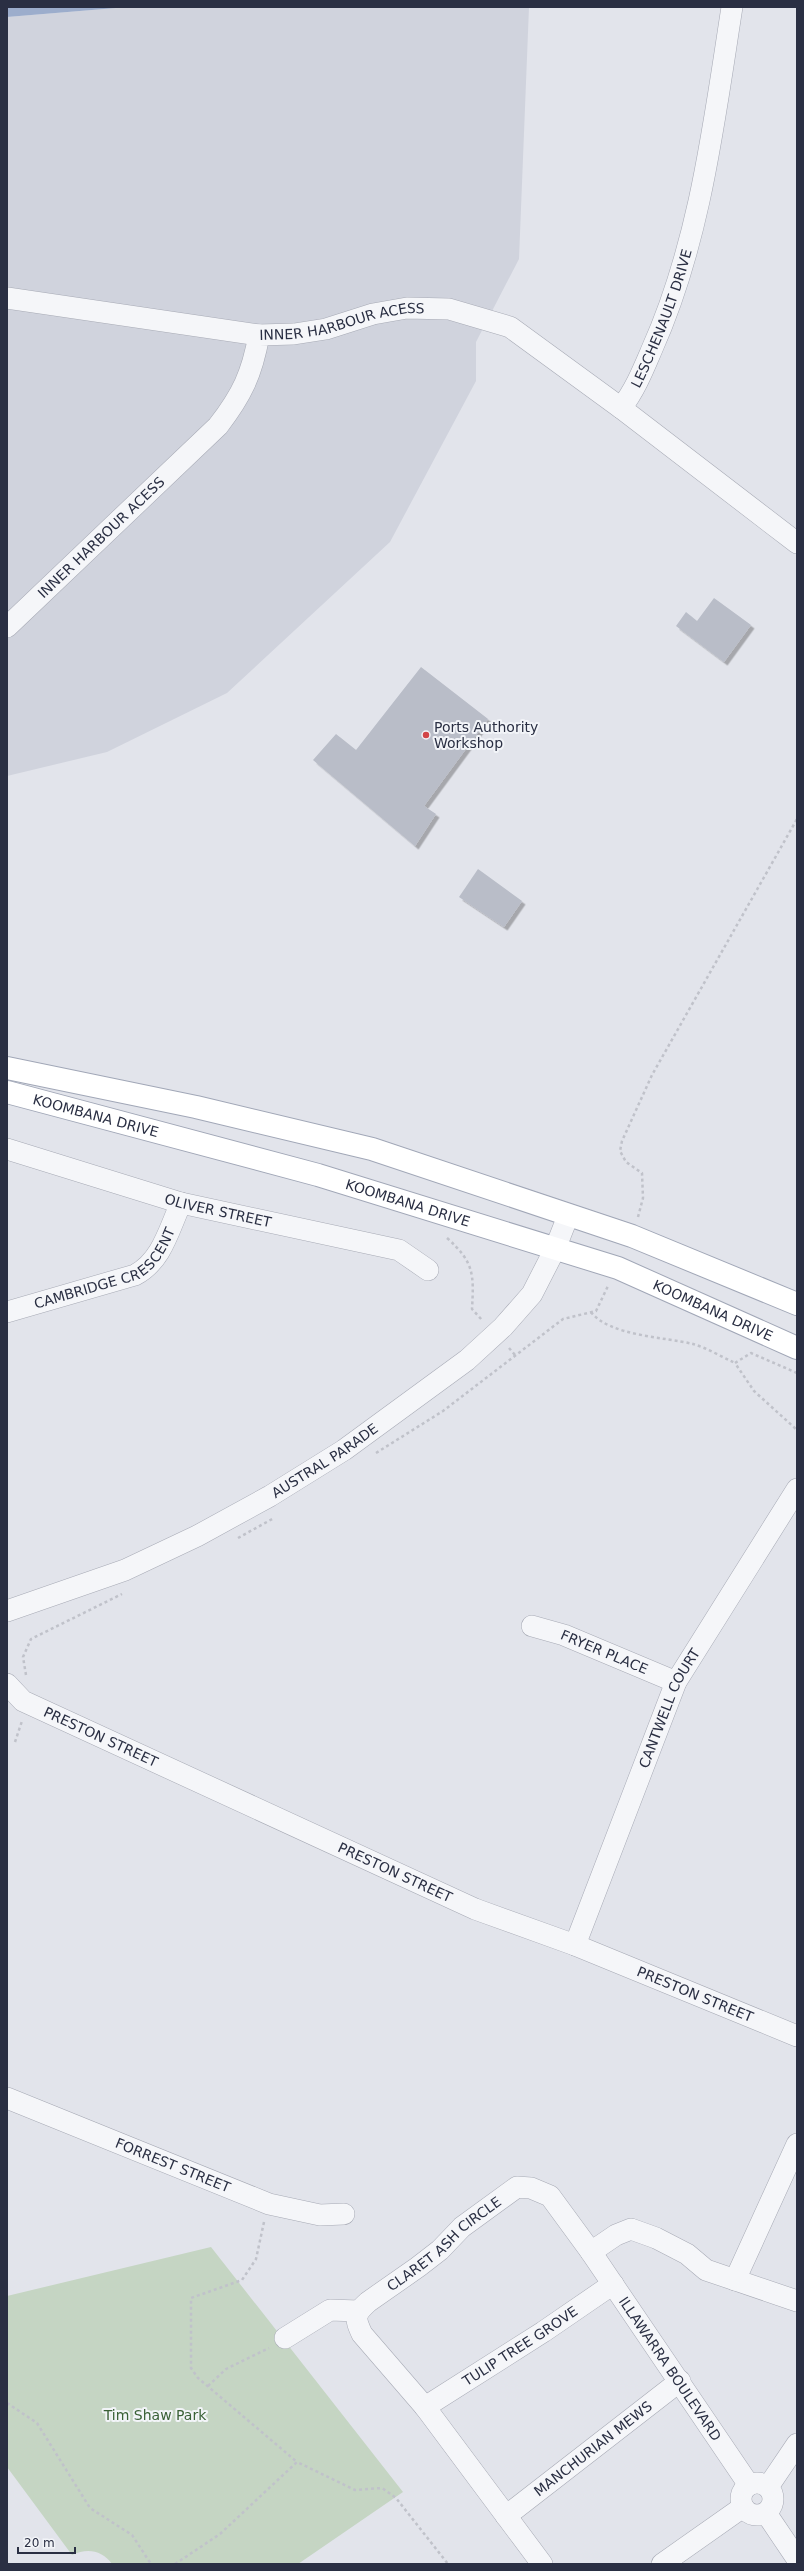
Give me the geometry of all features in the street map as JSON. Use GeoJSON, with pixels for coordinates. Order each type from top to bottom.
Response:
{"type":"FeatureCollection","features":[{"type":"Feature","properties":{"kind":"main road","name":"KOOMBANA DRIVE"},"geometry":{"type":"LineString","coordinates":[[7,1068],[196,1107],[372,1149],[568,1216],[632,1236],[797,1304]]}},
{"type":"Feature","properties":{"kind":"main road","name":"KOOMBANA DRIVE"},"geometry":{"type":"LineString","coordinates":[[7,1092],[318,1175],[555,1250],[618,1268],[797,1348]]}},
{"type":"Feature","properties":{"kind":"street","name":"LESCHENAULT DRIVE"},"geometry":{"type":"LineString","coordinates":[[621,408],[632,394],[664,323],[687,251],[709,153],[732,7]]}},
{"type":"Feature","properties":{"kind":"street"},"geometry":{"type":"LineString","coordinates":[[7,298],[259,335]]}},
{"type":"Feature","properties":{"kind":"street","name":"INNER HARBOUR ACESS"},"geometry":{"type":"LineString","coordinates":[[7,627],[218,426],[239,398],[251,371],[259,335],[294,334],[326,329],[373,314],[407,308],[449,310],[510,327],[621,408]]}},
{"type":"Feature","properties":{"kind":"street"},"geometry":{"type":"LineString","coordinates":[[621,408],[797,543]]}},
{"type":"Feature","properties":{"kind":"street","name":"OLIVER STREET"},"geometry":{"type":"LineString","coordinates":[[7,1149],[180,1203],[399,1250],[428,1270]]}},
{"type":"Feature","properties":{"kind":"street","name":"CAMBRIDGE CRESCENT"},"geometry":{"type":"LineString","coordinates":[[7,1312],[135,1275],[147,1269],[158,1254],[180,1203]]}},
{"type":"Feature","properties":{"kind":"street","name":"AUSTRAL PARADE"},"geometry":{"type":"LineString","coordinates":[[7,1611],[126,1570],[197,1536],[270,1496],[344,1450],[468,1360],[495,1334],[532,1294],[555,1250],[568,1216]]}},
{"type":"Feature","properties":{"kind":"street","name":"CANTWELL COURT"},"geometry":{"type":"LineString","coordinates":[[575,1945],[676,1682],[797,1489]]}},
{"type":"Feature","properties":{"kind":"street","name":"FRYER PLACE"},"geometry":{"type":"LineString","coordinates":[[532,1626],[564,1635],[676,1682]]}},
{"type":"Feature","properties":{"kind":"street","name":"PRESTON STREET"},"geometry":{"type":"LineString","coordinates":[[7,1684],[23,1702],[475,1908],[575,1945],[797,2036]]}},
{"type":"Feature","properties":{"kind":"street","name":"FORREST STREET"},"geometry":{"type":"LineString","coordinates":[[7,2098],[268,2204],[320,2215],[344,2214]]}},
{"type":"Feature","properties":{"kind":"street"},"geometry":{"type":"LineString","coordinates":[[735,2280],[797,2144]]}},
{"type":"Feature","properties":{"kind":"street","name":"CLARET ASH CIRCLE"},"geometry":{"type":"LineString","coordinates":[[358,2311],[368,2302],[440,2250],[462,2227],[483,2210],[517,2187],[531,2188],[550,2196],[591,2252]]}},
{"type":"Feature","properties":{"kind":"street"},"geometry":{"type":"LineString","coordinates":[[591,2252],[616,2235],[632,2228],[656,2238],[687,2254],[706,2270],[797,2301]]}},
{"type":"Feature","properties":{"kind":"street","name":"ILLAWARRA BOULEVARD"},"geometry":{"type":"LineString","coordinates":[[591,2252],[680,2381],[758,2486]]}},
{"type":"Feature","properties":{"kind":"street","name":"TULIP TREE GROVE"},"geometry":{"type":"LineString","coordinates":[[425,2407],[543,2332],[613,2284]]}},
{"type":"Feature","properties":{"kind":"street"},"geometry":{"type":"LineString","coordinates":[[285,2338],[330,2310],[358,2311],[356,2322],[362,2334],[425,2407],[542,2564]]}},
{"type":"Feature","properties":{"kind":"street","name":"MANCHURIAN MEWS"},"geometry":{"type":"LineString","coordinates":[[506,2516],[680,2381]]}},
{"type":"Feature","properties":{"kind":"street"},"geometry":{"type":"LineString","coordinates":[[766,2513],[751,2514],[743,2507],[742,2495],[758,2486],[797,2444]]}},
{"type":"Feature","properties":{"kind":"street"},"geometry":{"type":"LineString","coordinates":[[758,2486],[773,2500],[766,2513]]}},
{"type":"Feature","properties":{"kind":"street"},"geometry":{"type":"LineString","coordinates":[[662,2564],[743,2507]]}},
{"type":"Feature","properties":{"kind":"street"},"geometry":{"type":"LineString","coordinates":[[766,2513],[797,2559]]}},
{"type":"Feature","properties":{"kind":"path"},"geometry":{"type":"LineString","coordinates":[[632,1236],[643,1198],[642,1173],[626,1162],[620,1151],[622,1141],[652,1075],[797,819]]}},
{"type":"Feature","properties":{"kind":"path"},"geometry":{"type":"LineString","coordinates":[[441,1235],[448,1238],[465,1258],[474,1275],[472,1309],[515,1355]]}},
{"type":"Feature","properties":{"kind":"path"},"geometry":{"type":"LineString","coordinates":[[370,1457],[443,1411],[563,1319],[596,1311],[618,1268]]}},
{"type":"Feature","properties":{"kind":"path"},"geometry":{"type":"LineString","coordinates":[[591,1312],[597,1320],[627,1332],[694,1344],[735,1363],[754,1391],[797,1430]]}},
{"type":"Feature","properties":{"kind":"path"},"geometry":{"type":"LineString","coordinates":[[735,1363],[751,1353],[797,1373]]}},
{"type":"Feature","properties":{"kind":"path"},"geometry":{"type":"LineString","coordinates":[[237,1539],[278,1516]]}},
{"type":"Feature","properties":{"kind":"path"},"geometry":{"type":"LineString","coordinates":[[15,1742],[28,1704],[23,1657],[31,1640],[124,1593]]}},
{"type":"Feature","properties":{"kind":"path"},"geometry":{"type":"LineString","coordinates":[[268,2204],[256,2259],[249,2272],[242,2280],[192,2298],[191,2368],[194,2374],[297,2462],[355,2490],[382,2488],[396,2498],[448,2564]]}},
{"type":"Feature","properties":{"kind":"path"},"geometry":{"type":"LineString","coordinates":[[208,2386],[226,2369],[257,2355],[285,2338]]}},
{"type":"Feature","properties":{"kind":"path"},"geometry":{"type":"LineString","coordinates":[[7,2404],[37,2423],[90,2508],[132,2535],[151,2564]]}},
{"type":"Feature","properties":{"kind":"path"},"geometry":{"type":"LineString","coordinates":[[176,2564],[220,2534],[297,2462]]}},
{"type":"Feature","properties":{"kind":"shaded area"},"geometry":{"type":"Polygon","coordinates":[[[128,7],[529,7],[519,259],[476,342],[476,381],[390,542],[227,693],[107,752],[7,776],[7,17],[128,7]]]}},
{"type":"Feature","properties":{"kind":"green space","name":"Tim Shaw Park"},"geometry":{"type":"Polygon","coordinates":[[[211,2247],[403,2492],[298,2564],[112,2564],[108,2559],[99,2553],[83,2551],[72,2555],[7,2467],[7,2296],[211,2247]]]}},
{"type":"Feature","properties":{"kind":"water"},"geometry":{"type":"Polygon","coordinates":[[[7,7],[128,7],[7,17],[7,7]]]}},
{"type":"Feature","properties":{"kind":"building"},"geometry":{"type":"Polygon","coordinates":[[[714,598],[751,625],[724,662],[676,626],[686,612],[697,621],[714,598]]]}},
{"type":"Feature","properties":{"kind":"building"},"geometry":{"type":"Polygon","coordinates":[[[421,667],[488,719],[424,806],[436,814],[415,846],[313,760],[336,734],[356,750],[421,667]]]}},
{"type":"Feature","properties":{"kind":"building"},"geometry":{"type":"Polygon","coordinates":[[[478,869],[522,901],[504,927],[459,897],[478,869]]]}},
{"type":"Feature","properties":{"kind":"place","name":"Ports Authority Workshop"},"geometry":{"type":"Point","coordinates":[426,735]}}]}
